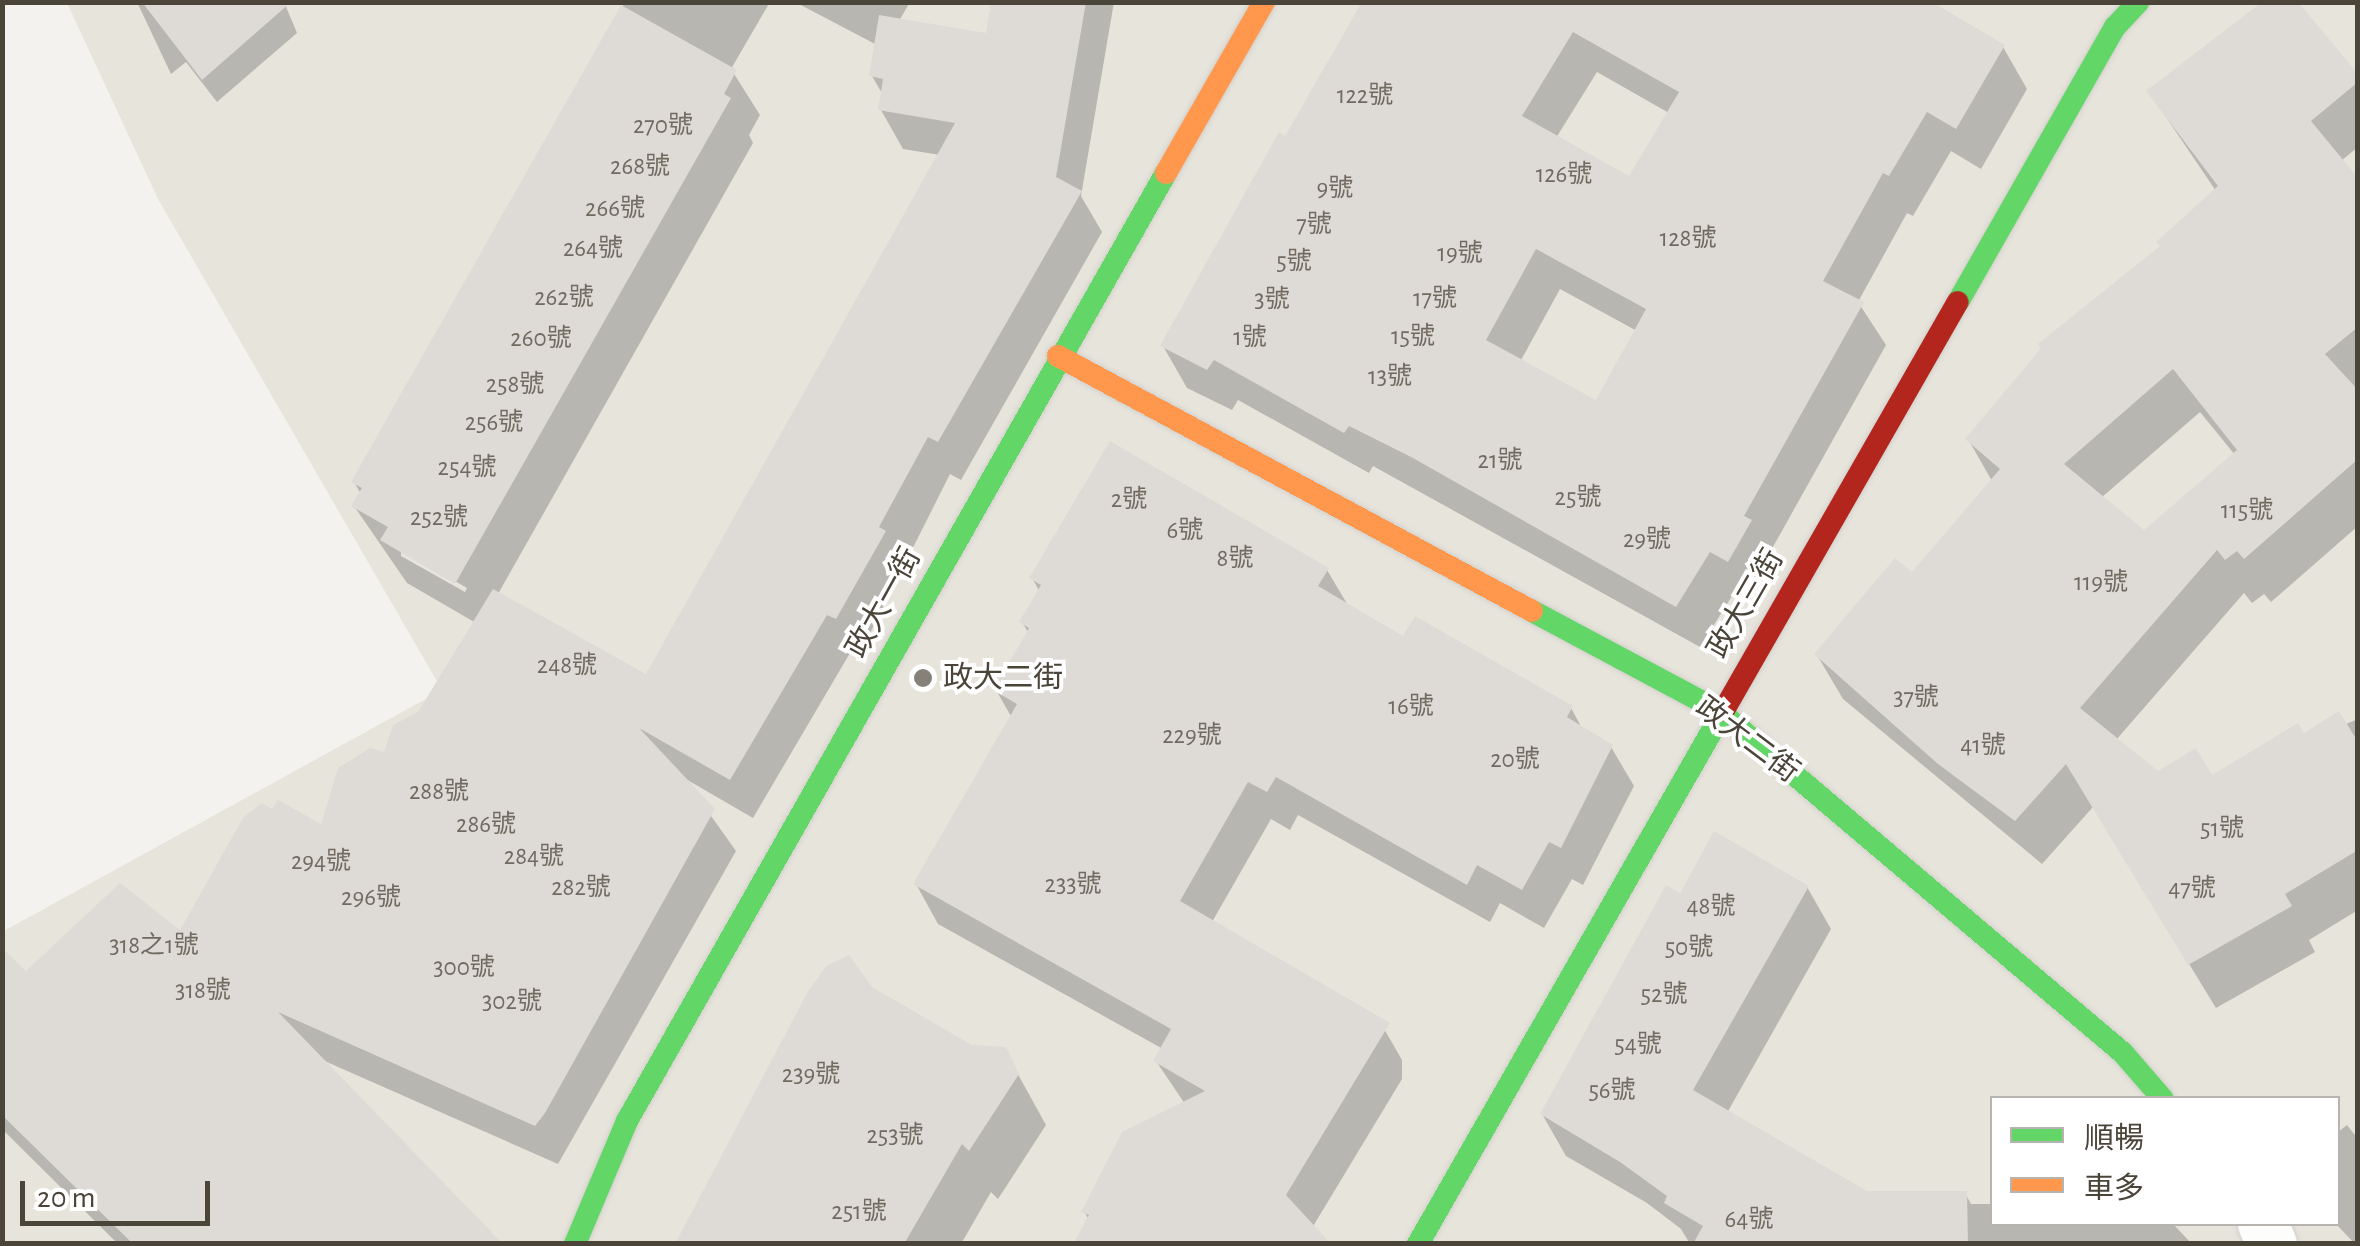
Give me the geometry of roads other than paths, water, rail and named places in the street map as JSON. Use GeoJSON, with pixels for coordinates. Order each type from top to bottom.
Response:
{"type":"FeatureCollection","features":[{"type":"Feature","properties":{"kind":"street","name":"政大一街"},"geometry":{"type":"LineString","coordinates":[[575,1244],[626,1121],[1058,356],[1264,2]]}},
{"type":"Feature","properties":{"kind":"street","name":"政大三街"},"geometry":{"type":"LineString","coordinates":[[1418,1244],[1718,711],[2116,27],[2138,2]]}},
{"type":"Feature","properties":{"kind":"street","name":"政大二街"},"geometry":{"type":"LineString","coordinates":[[1058,356],[1718,711],[2123,1053],[2160,1096]]}},
{"type":"Feature","properties":{"kind":"place","name":"政大二街"},"geometry":{"type":"Point","coordinates":[923,678]}}]}
